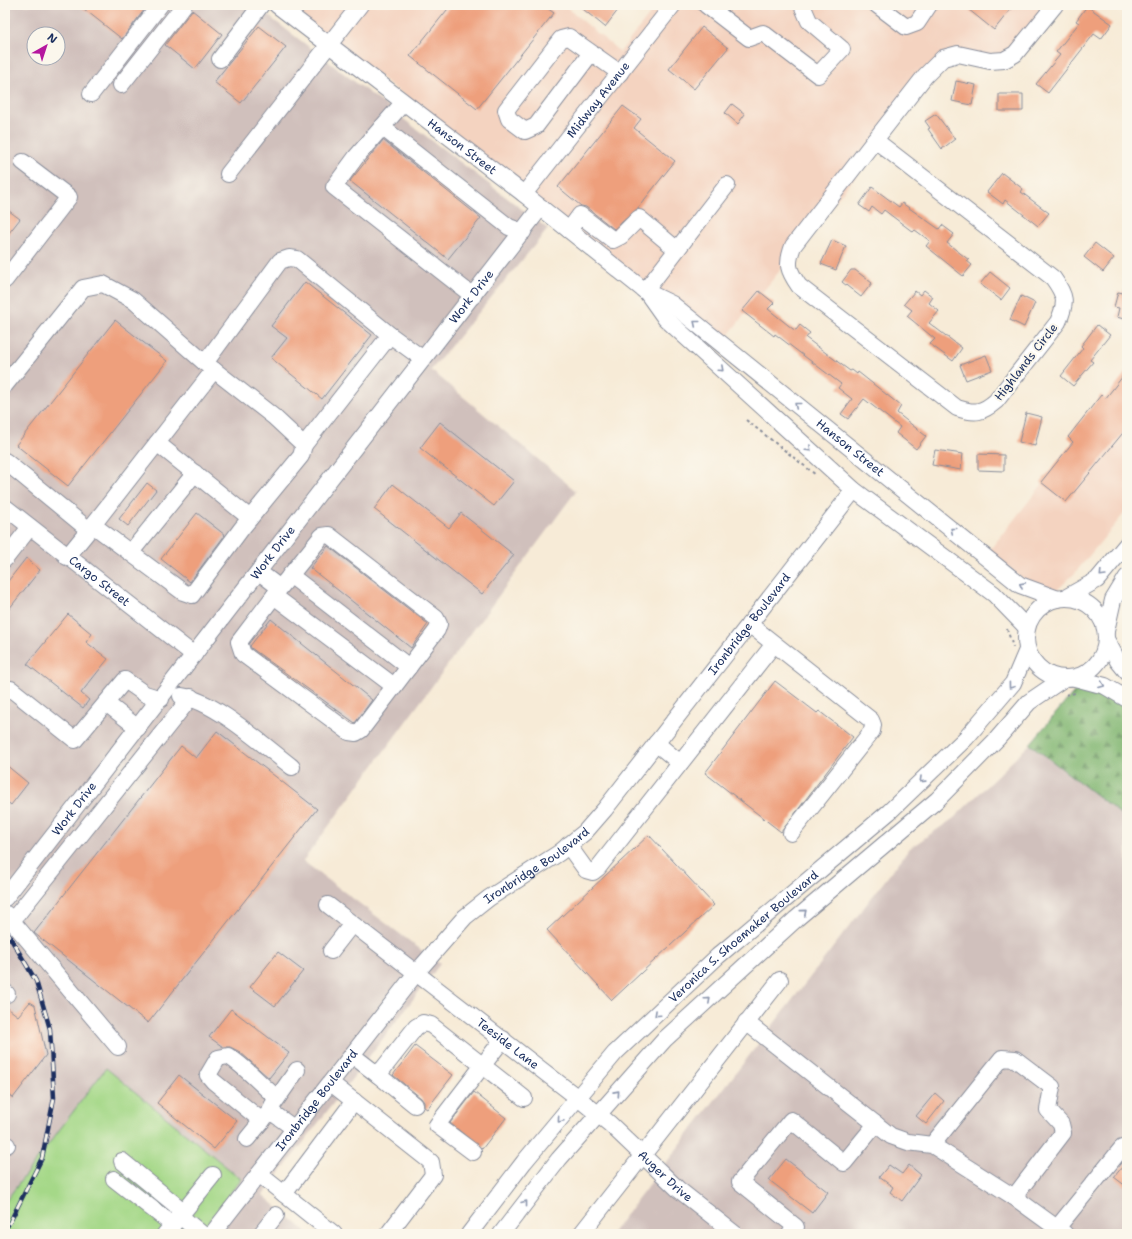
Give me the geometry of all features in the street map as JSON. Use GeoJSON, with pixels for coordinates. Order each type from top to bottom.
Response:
{"type":"FeatureCollection","features":[{"type":"Feature","properties":{"kind":"street"},"geometry":{"type":"LineString","coordinates":[[91,94],[160,5]]}},
{"type":"Feature","properties":{"kind":"street"},"geometry":{"type":"LineString","coordinates":[[121,85],[184,5]]}},
{"type":"Feature","properties":{"kind":"street"},"geometry":{"type":"LineString","coordinates":[[220,59],[262,5]]}},
{"type":"Feature","properties":{"kind":"street","name":"Hanson Street"},"geometry":{"type":"LineString","coordinates":[[277,5],[403,103],[541,207],[646,291],[672,304],[1020,585],[1061,598],[1076,600],[1087,604],[1096,611],[1102,620],[1106,635],[1118,661],[1127,672]]}},
{"type":"Feature","properties":{"kind":"street"},"geometry":{"type":"LineString","coordinates":[[228,174],[360,5]]}},
{"type":"Feature","properties":{"kind":"street","name":"Midway Avenue"},"geometry":{"type":"LineString","coordinates":[[524,194],[673,5]]}},
{"type":"Feature","properties":{"kind":"street"},"geometry":{"type":"LineString","coordinates":[[706,5],[748,38],[763,33],[818,75],[842,49],[809,21],[802,5]]}},
{"type":"Feature","properties":{"kind":"street"},"geometry":{"type":"LineString","coordinates":[[877,5],[906,27],[917,23],[929,5]]}},
{"type":"Feature","properties":{"kind":"street","name":"Highlands Circle"},"geometry":{"type":"LineString","coordinates":[[875,140],[1053,278],[1063,292],[1065,306],[1058,322],[996,401],[986,410],[971,412],[957,408],[799,286],[790,273],[788,260],[793,246],[875,140],[925,76],[943,58],[958,54],[990,61],[1004,60],[1015,54],[1055,5]]}},
{"type":"Feature","properties":{"kind":"street"},"geometry":{"type":"LineString","coordinates":[[591,53],[536,126],[525,131],[510,119],[506,110],[561,39],[570,36],[620,74]]}},
{"type":"Feature","properties":{"kind":"street"},"geometry":{"type":"LineString","coordinates":[[403,103],[356,157],[334,187],[473,296]]}},
{"type":"Feature","properties":{"kind":"street"},"geometry":{"type":"LineString","coordinates":[[382,127],[509,227],[523,232]]}},
{"type":"Feature","properties":{"kind":"street"},"geometry":{"type":"LineString","coordinates":[[5,280],[69,198],[23,162]]}},
{"type":"Feature","properties":{"kind":"street"},"geometry":{"type":"LineString","coordinates":[[646,291],[676,248],[727,185]]}},
{"type":"Feature","properties":{"kind":"street","name":"Work Drive"},"geometry":{"type":"LineString","coordinates":[[5,898],[541,207]]}},
{"type":"Feature","properties":{"kind":"street"},"geometry":{"type":"LineString","coordinates":[[569,230],[580,215],[613,240],[621,236],[638,218],[676,248]]}},
{"type":"Feature","properties":{"kind":"street"},"geometry":{"type":"LineString","coordinates":[[67,557],[157,443],[280,261],[289,258],[297,259],[390,335],[423,359]]}},
{"type":"Feature","properties":{"kind":"street"},"geometry":{"type":"LineString","coordinates":[[5,385],[82,288],[103,284],[133,300],[209,366],[268,412],[304,445]]}},
{"type":"Feature","properties":{"kind":"street","name":"Hanson Street"},"geometry":{"type":"LineString","coordinates":[[646,291],[665,318],[854,490],[994,594],[1027,628]]}},
{"type":"Feature","properties":{"kind":"street"},"geometry":{"type":"LineString","coordinates":[[5,461],[91,527],[131,552],[182,592],[192,594],[300,456],[304,445],[390,335]]}},
{"type":"Feature","properties":{"kind":"street"},"geometry":{"type":"LineString","coordinates":[[157,443],[250,518]]}},
{"type":"Feature","properties":{"kind":"street"},"geometry":{"type":"LineString","coordinates":[[131,552],[195,473]]}},
{"type":"Feature","properties":{"kind":"street","name":"Ironbridge Boulevard"},"geometry":{"type":"LineString","coordinates":[[212,1234],[416,973],[465,917],[488,898],[559,853],[585,832],[606,809],[854,490]]}},
{"type":"Feature","properties":{"kind":"street","name":"Cargo Street"},"geometry":{"type":"LineString","coordinates":[[5,507],[194,655]]}},
{"type":"Feature","properties":{"kind":"street"},"geometry":{"type":"LineString","coordinates":[[5,559],[30,527]]}},
{"type":"Feature","properties":{"kind":"street"},"geometry":{"type":"LineString","coordinates":[[324,534],[329,534],[436,618],[439,624],[437,630],[361,730],[356,733],[349,732],[242,654],[239,642],[277,592],[324,534]]}},
{"type":"Feature","properties":{"kind":"street"},"geometry":{"type":"LineString","coordinates":[[1127,544],[1097,580],[1061,598],[1047,602],[1038,609],[1031,618],[1020,650],[1041,670],[1051,676],[1073,683],[1105,686],[1127,699]]}},
{"type":"Feature","properties":{"kind":"street"},"geometry":{"type":"LineString","coordinates":[[259,572],[277,592],[394,686]]}},
{"type":"Feature","properties":{"kind":"street"},"geometry":{"type":"LineString","coordinates":[[290,575],[409,667]]}},
{"type":"Feature","properties":{"kind":"street"},"geometry":{"type":"LineString","coordinates":[[1073,683],[1101,660],[1105,650],[1106,635],[1113,600],[1127,577]]}},
{"type":"Feature","properties":{"kind":"street"},"geometry":{"type":"LineString","coordinates":[[749,624],[871,720],[873,725],[872,731],[791,833]]}},
{"type":"Feature","properties":{"kind":"street"},"geometry":{"type":"LineString","coordinates":[[568,845],[586,870],[593,872],[598,868],[774,644]]}},
{"type":"Feature","properties":{"kind":"street","name":"Veronica S. Shoemaker Boulevard"},"geometry":{"type":"LineString","coordinates":[[469,1234],[524,1162],[615,1054],[718,956],[889,812],[966,738],[1013,683],[1020,650]]}},
{"type":"Feature","properties":{"kind":"street"},"geometry":{"type":"LineString","coordinates":[[11,689],[75,740],[125,680],[145,694],[191,698],[214,710],[292,767]]}},
{"type":"Feature","properties":{"kind":"street","name":"Veronica S. Shoemaker Boulevard"},"geometry":{"type":"LineString","coordinates":[[501,1234],[559,1158],[665,1039],[796,919],[937,800],[997,739],[1029,702],[1073,683]]}},
{"type":"Feature","properties":{"kind":"street"},"geometry":{"type":"LineString","coordinates":[[118,1047],[9,917],[191,698]]}},
{"type":"Feature","properties":{"kind":"street"},"geometry":{"type":"LineString","coordinates":[[106,703],[138,728]]}},
{"type":"Feature","properties":{"kind":"street"},"geometry":{"type":"LineString","coordinates":[[656,743],[680,763]]}},
{"type":"Feature","properties":{"kind":"street","name":"Teeside Lane"},"geometry":{"type":"LineString","coordinates":[[328,905],[598,1114]]}},
{"type":"Feature","properties":{"kind":"street"},"geometry":{"type":"LineString","coordinates":[[331,951],[352,924]]}},
{"type":"Feature","properties":{"kind":"street"},"geometry":{"type":"LineString","coordinates":[[581,1234],[780,980]]}},
{"type":"Feature","properties":{"kind":"street"},"geometry":{"type":"LineString","coordinates":[[746,1022],[891,1136],[908,1142],[932,1145],[1014,1197],[1061,1231],[1122,1148]]}},
{"type":"Feature","properties":{"kind":"street"},"geometry":{"type":"LineString","coordinates":[[378,1076],[416,1027],[423,1023],[431,1025],[524,1098]]}},
{"type":"Feature","properties":{"kind":"street"},"geometry":{"type":"LineString","coordinates":[[473,1152],[437,1125],[502,1039]]}},
{"type":"Feature","properties":{"kind":"street"},"geometry":{"type":"LineString","coordinates":[[352,1055],[416,1105]]}},
{"type":"Feature","properties":{"kind":"street"},"geometry":{"type":"LineString","coordinates":[[932,1145],[1002,1058],[1015,1058],[1052,1087],[1048,1110],[1061,1124],[1063,1133],[1014,1197]]}},
{"type":"Feature","properties":{"kind":"street"},"geometry":{"type":"LineString","coordinates":[[247,1139],[270,1110],[297,1070]]}},
{"type":"Feature","properties":{"kind":"street"},"geometry":{"type":"LineString","coordinates":[[330,1083],[431,1162],[433,1175],[388,1234]]}},
{"type":"Feature","properties":{"kind":"street"},"geometry":{"type":"LineString","coordinates":[[284,1194],[354,1101]]}},
{"type":"Feature","properties":{"kind":"street"},"geometry":{"type":"LineString","coordinates":[[270,1110],[294,1129]]}},
{"type":"Feature","properties":{"kind":"street","name":"Auger Drive"},"geometry":{"type":"LineString","coordinates":[[598,1114],[678,1189],[735,1234]]}},
{"type":"Feature","properties":{"kind":"street"},"geometry":{"type":"LineString","coordinates":[[790,1234],[796,1227],[740,1182],[791,1120],[844,1163],[876,1124]]}},
{"type":"Feature","properties":{"kind":"street"},"geometry":{"type":"LineString","coordinates":[[122,1161],[177,1206],[173,1225]]}},
{"type":"Feature","properties":{"kind":"street"},"geometry":{"type":"LineString","coordinates":[[259,1174],[334,1234]]}},
{"type":"Feature","properties":{"kind":"street"},"geometry":{"type":"LineString","coordinates":[[173,1225],[213,1175]]}},
{"type":"Feature","properties":{"kind":"street"},"geometry":{"type":"LineString","coordinates":[[114,1179],[173,1225],[202,1234]]}},
{"type":"Feature","properties":{"kind":"street"},"geometry":{"type":"LineString","coordinates":[[261,1234],[276,1215]]}},
{"type":"Feature","properties":{"kind":"path"},"geometry":{"type":"LineString","coordinates":[[746,420],[817,476]]}},
{"type":"Feature","properties":{"kind":"path"},"geometry":{"type":"LineString","coordinates":[[1006,626],[1020,650]]}},
{"type":"Feature","properties":{"kind":"path"},"geometry":{"type":"LineString","coordinates":[[1064,695],[1073,683]]}},
{"type":"Feature","properties":{"kind":"shaded area"},"geometry":{"type":"Polygon","coordinates":[[[5,5],[254,5],[548,229],[431,370],[576,491],[303,861],[440,964],[263,1195],[309,1234],[199,1234],[5,1202],[5,5]]]}},
{"type":"Feature","properties":{"kind":"shaded area"},"geometry":{"type":"Polygon","coordinates":[[[288,5],[564,5],[620,52],[657,5],[1060,5],[1022,54],[947,62],[725,339],[646,283],[288,5]]]}},
{"type":"Feature","properties":{"kind":"shaded area"},"geometry":{"type":"Polygon","coordinates":[[[1127,378],[1127,510],[1075,573],[1056,591],[1023,579],[989,551],[1127,378]]]}},
{"type":"Feature","properties":{"kind":"shaded area"},"geometry":{"type":"Polygon","coordinates":[[[1030,744],[1127,819],[1127,1234],[611,1234],[910,848],[954,818],[1030,744]]]}},
{"type":"Feature","properties":{"kind":"green space"},"geometry":{"type":"Polygon","coordinates":[[[1079,686],[1104,694],[1127,708],[1127,819],[1030,744],[1079,686]]]}},
{"type":"Feature","properties":{"kind":"green space"},"geometry":{"type":"Polygon","coordinates":[[[106,1068],[241,1179],[199,1234],[5,1234],[5,1202],[106,1068]]]}},
{"type":"Feature","properties":{"kind":"building"},"geometry":{"type":"Polygon","coordinates":[[[79,5],[148,5],[122,39],[79,5]]]}},
{"type":"Feature","properties":{"kind":"building"},"geometry":{"type":"Polygon","coordinates":[[[451,5],[543,5],[554,13],[477,109],[410,56],[451,5]]]}},
{"type":"Feature","properties":{"kind":"building"},"geometry":{"type":"Polygon","coordinates":[[[578,5],[622,5],[605,27],[578,5]]]}},
{"type":"Feature","properties":{"kind":"building"},"geometry":{"type":"Polygon","coordinates":[[[963,5],[1014,5],[994,30],[963,5]]]}},
{"type":"Feature","properties":{"kind":"building"},"geometry":{"type":"Polygon","coordinates":[[[1087,6],[1112,24],[1101,39],[1094,34],[1048,93],[1036,84],[1060,55],[1056,52],[1079,23],[1076,21],[1087,6]]]}},
{"type":"Feature","properties":{"kind":"building"},"geometry":{"type":"Polygon","coordinates":[[[192,10],[222,34],[195,69],[165,45],[192,10]]]}},
{"type":"Feature","properties":{"kind":"building"},"geometry":{"type":"Polygon","coordinates":[[[259,26],[286,47],[241,103],[214,82],[259,26]]]}},
{"type":"Feature","properties":{"kind":"building"},"geometry":{"type":"Polygon","coordinates":[[[702,27],[728,48],[694,89],[669,69],[702,27]]]}},
{"type":"Feature","properties":{"kind":"building"},"geometry":{"type":"Polygon","coordinates":[[[956,81],[976,85],[972,105],[952,101],[956,81]]]}},
{"type":"Feature","properties":{"kind":"building"},"geometry":{"type":"Polygon","coordinates":[[[999,94],[1023,94],[1023,111],[999,111],[999,94]]]}},
{"type":"Feature","properties":{"kind":"building"},"geometry":{"type":"Polygon","coordinates":[[[732,104],[745,114],[738,124],[725,113],[732,104]]]}},
{"type":"Feature","properties":{"kind":"building"},"geometry":{"type":"Polygon","coordinates":[[[623,106],[641,119],[634,128],[675,161],[637,209],[614,229],[586,207],[581,206],[558,187],[623,106]]]}},
{"type":"Feature","properties":{"kind":"building"},"geometry":{"type":"Polygon","coordinates":[[[936,114],[955,139],[942,149],[928,129],[930,128],[925,121],[936,114]]]}},
{"type":"Feature","properties":{"kind":"building"},"geometry":{"type":"Polygon","coordinates":[[[383,140],[481,218],[448,259],[350,181],[383,140]]]}},
{"type":"Feature","properties":{"kind":"building"},"geometry":{"type":"Polygon","coordinates":[[[1002,173],[1023,189],[1021,192],[1049,213],[1038,226],[1005,200],[1003,204],[987,192],[1002,173]]]}},
{"type":"Feature","properties":{"kind":"building"},"geometry":{"type":"Polygon","coordinates":[[[872,187],[899,207],[902,203],[939,229],[942,225],[954,234],[947,243],[969,260],[967,261],[972,265],[963,276],[926,246],[930,241],[915,230],[913,232],[884,210],[881,214],[872,207],[869,212],[859,205],[872,187]]]}},
{"type":"Feature","properties":{"kind":"building"},"geometry":{"type":"Polygon","coordinates":[[[5,208],[20,219],[5,238],[5,208]]]}},
{"type":"Feature","properties":{"kind":"building"},"geometry":{"type":"Polygon","coordinates":[[[832,240],[846,246],[836,270],[821,264],[832,240]]]}},
{"type":"Feature","properties":{"kind":"building"},"geometry":{"type":"Polygon","coordinates":[[[1095,243],[1114,258],[1103,272],[1084,257],[1095,243]]]}},
{"type":"Feature","properties":{"kind":"building"},"geometry":{"type":"Polygon","coordinates":[[[851,270],[855,270],[872,283],[861,297],[842,282],[851,270]]]}},
{"type":"Feature","properties":{"kind":"building"},"geometry":{"type":"Polygon","coordinates":[[[990,272],[1010,288],[1001,300],[980,284],[990,272]]]}},
{"type":"Feature","properties":{"kind":"building"},"geometry":{"type":"Polygon","coordinates":[[[305,282],[372,335],[322,399],[271,358],[287,338],[271,326],[305,282]]]}},
{"type":"Feature","properties":{"kind":"building"},"geometry":{"type":"Polygon","coordinates":[[[924,290],[933,297],[929,303],[939,311],[929,323],[962,348],[953,361],[930,344],[935,339],[907,316],[912,310],[904,304],[915,291],[920,295],[924,290]]]}},
{"type":"Feature","properties":{"kind":"building"},"geometry":{"type":"Polygon","coordinates":[[[1124,290],[1127,291],[1127,320],[1117,317],[1119,308],[1114,307],[1118,292],[1123,293],[1124,290]]]}},
{"type":"Feature","properties":{"kind":"building"},"geometry":{"type":"Polygon","coordinates":[[[759,291],[774,303],[768,309],[793,329],[796,330],[800,325],[810,333],[806,338],[850,371],[852,370],[857,374],[858,372],[901,406],[897,413],[926,436],[916,449],[896,433],[900,427],[864,399],[848,419],[841,414],[852,399],[838,388],[841,384],[742,311],[759,291]]]}},
{"type":"Feature","properties":{"kind":"building"},"geometry":{"type":"Polygon","coordinates":[[[1021,296],[1035,303],[1024,327],[1010,320],[1021,296]]]}},
{"type":"Feature","properties":{"kind":"building"},"geometry":{"type":"Polygon","coordinates":[[[115,320],[167,361],[68,486],[16,445],[115,320]]]}},
{"type":"Feature","properties":{"kind":"building"},"geometry":{"type":"Polygon","coordinates":[[[1097,325],[1110,335],[1090,360],[1093,362],[1073,386],[1061,376],[1083,348],[1081,346],[1097,325]]]}},
{"type":"Feature","properties":{"kind":"building"},"geometry":{"type":"Polygon","coordinates":[[[986,355],[992,370],[966,380],[960,365],[986,355]]]}},
{"type":"Feature","properties":{"kind":"building"},"geometry":{"type":"Polygon","coordinates":[[[1127,371],[1127,428],[1066,502],[1041,482],[1073,442],[1068,437],[1101,395],[1105,399],[1127,371]]]}},
{"type":"Feature","properties":{"kind":"building"},"geometry":{"type":"Polygon","coordinates":[[[1026,413],[1042,417],[1035,446],[1019,442],[1026,413]]]}},
{"type":"Feature","properties":{"kind":"building"},"geometry":{"type":"Polygon","coordinates":[[[440,422],[514,481],[494,506],[420,448],[440,422]]]}},
{"type":"Feature","properties":{"kind":"building"},"geometry":{"type":"Polygon","coordinates":[[[935,450],[963,454],[961,470],[932,465],[935,450]]]}},
{"type":"Feature","properties":{"kind":"building"},"geometry":{"type":"Polygon","coordinates":[[[978,454],[1004,455],[1004,471],[978,470],[978,454]]]}},
{"type":"Feature","properties":{"kind":"building"},"geometry":{"type":"Polygon","coordinates":[[[147,483],[156,490],[128,526],[119,519],[147,483]]]}},
{"type":"Feature","properties":{"kind":"building"},"geometry":{"type":"Polygon","coordinates":[[[393,484],[449,528],[461,513],[514,555],[482,594],[374,509],[393,484]]]}},
{"type":"Feature","properties":{"kind":"building"},"geometry":{"type":"Polygon","coordinates":[[[197,513],[225,535],[190,582],[161,559],[197,513]]]}},
{"type":"Feature","properties":{"kind":"building"},"geometry":{"type":"Polygon","coordinates":[[[328,546],[428,624],[411,648],[310,568],[328,546]]]}},
{"type":"Feature","properties":{"kind":"building"},"geometry":{"type":"Polygon","coordinates":[[[26,558],[40,570],[5,614],[5,585],[26,558]]]}},
{"type":"Feature","properties":{"kind":"building"},"geometry":{"type":"Polygon","coordinates":[[[68,614],[92,634],[86,642],[108,659],[81,693],[89,700],[83,708],[27,664],[68,614]]]}},
{"type":"Feature","properties":{"kind":"building"},"geometry":{"type":"Polygon","coordinates":[[[271,619],[372,700],[355,723],[251,648],[250,646],[271,619]]]}},
{"type":"Feature","properties":{"kind":"building"},"geometry":{"type":"Polygon","coordinates":[[[775,681],[817,713],[819,711],[853,737],[781,832],[705,773],[775,681]]]}},
{"type":"Feature","properties":{"kind":"building"},"geometry":{"type":"Polygon","coordinates":[[[217,731],[317,809],[148,1023],[34,933],[181,746],[196,758],[217,731]]]}},
{"type":"Feature","properties":{"kind":"building"},"geometry":{"type":"Polygon","coordinates":[[[5,764],[28,783],[11,805],[5,800],[5,764]]]}},
{"type":"Feature","properties":{"kind":"building"},"geometry":{"type":"Polygon","coordinates":[[[649,835],[714,905],[612,1000],[547,930],[649,835]]]}},
{"type":"Feature","properties":{"kind":"building"},"geometry":{"type":"Polygon","coordinates":[[[278,952],[303,971],[275,1006],[250,987],[278,952]]]}},
{"type":"Feature","properties":{"kind":"building"},"geometry":{"type":"Polygon","coordinates":[[[30,1002],[35,1005],[46,1055],[13,1098],[5,1092],[5,1006],[18,1016],[30,1002]]]}},
{"type":"Feature","properties":{"kind":"building"},"geometry":{"type":"Polygon","coordinates":[[[231,1009],[289,1053],[269,1078],[240,1052],[230,1047],[223,1047],[209,1037],[231,1009]]]}},
{"type":"Feature","properties":{"kind":"building"},"geometry":{"type":"Polygon","coordinates":[[[415,1046],[453,1075],[427,1109],[424,1107],[424,1102],[421,1098],[393,1075],[415,1046]]]}},
{"type":"Feature","properties":{"kind":"building"},"geometry":{"type":"Polygon","coordinates":[[[179,1075],[237,1121],[214,1149],[157,1103],[179,1075]]]}},
{"type":"Feature","properties":{"kind":"building"},"geometry":{"type":"Polygon","coordinates":[[[474,1092],[506,1118],[482,1149],[450,1123],[474,1092]]]}},
{"type":"Feature","properties":{"kind":"building"},"geometry":{"type":"Polygon","coordinates":[[[935,1093],[944,1101],[926,1124],[916,1116],[935,1093]]]}},
{"type":"Feature","properties":{"kind":"building"},"geometry":{"type":"Polygon","coordinates":[[[786,1159],[828,1192],[812,1213],[769,1180],[786,1159]]]}},
{"type":"Feature","properties":{"kind":"building"},"geometry":{"type":"Polygon","coordinates":[[[1127,1161],[1127,1187],[1114,1177],[1127,1161]]]}},
{"type":"Feature","properties":{"kind":"building"},"geometry":{"type":"Polygon","coordinates":[[[889,1165],[902,1174],[909,1165],[921,1175],[902,1201],[890,1192],[893,1187],[879,1177],[889,1165]]]}},
{"type":"Feature","properties":{"kind":"railway"},"geometry":{"type":"LineString","coordinates":[[5,929],[36,981],[50,1029],[54,1098],[42,1158],[5,1229]]}}]}
